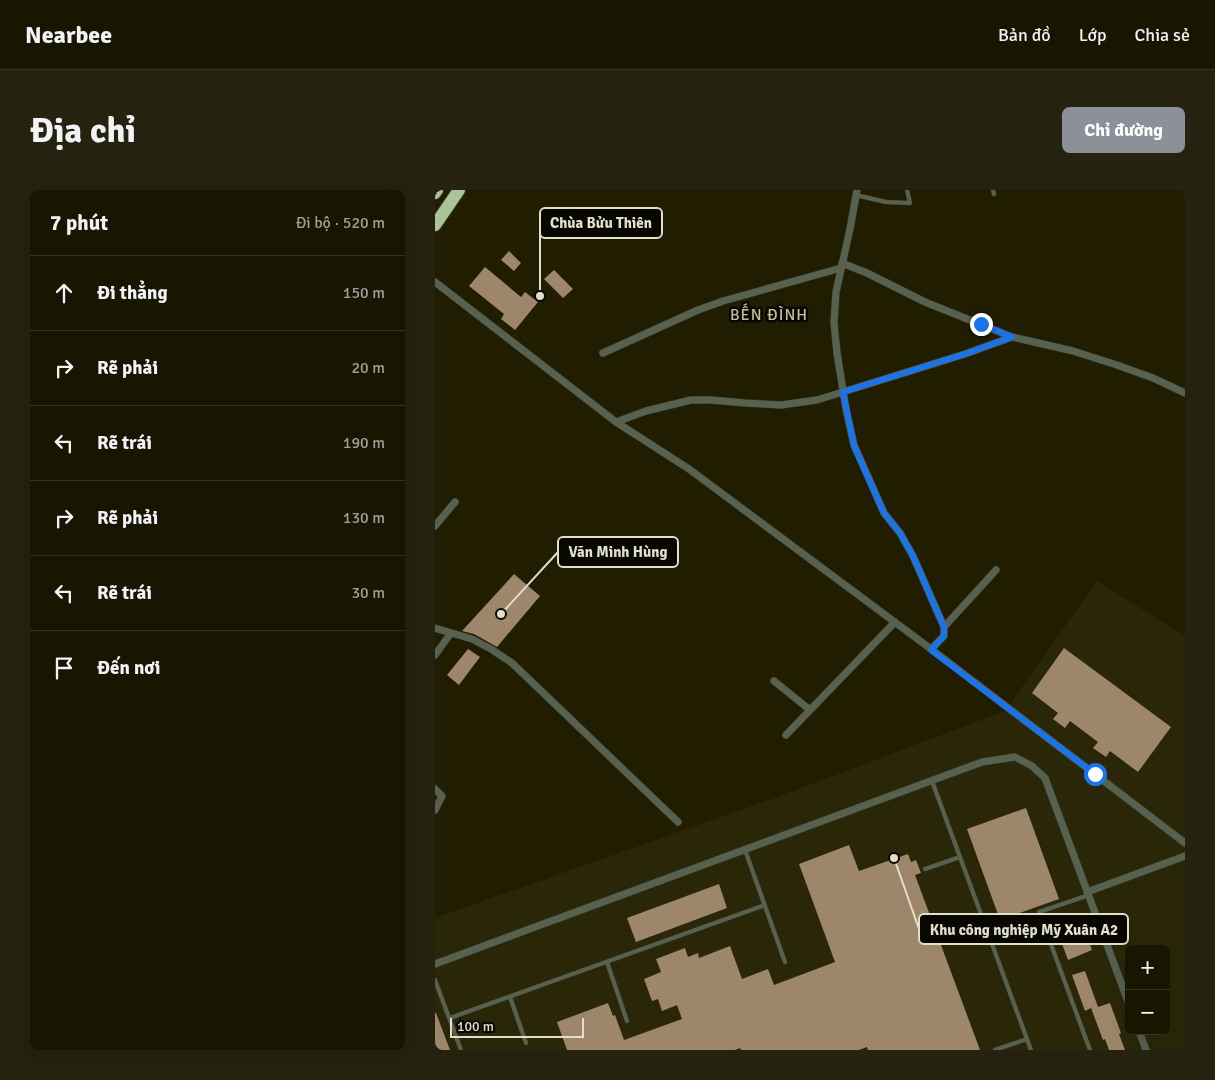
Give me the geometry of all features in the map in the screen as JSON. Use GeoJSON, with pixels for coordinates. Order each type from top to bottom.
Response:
{"type":"FeatureCollection","features":[{"type":"Feature","properties":{"kind":"highway"},"geometry":{"type":"LineString","coordinates":[[435,225],[459,190]]}},
{"type":"Feature","properties":{"kind":"street"},"geometry":{"type":"LineString","coordinates":[[857,192],[836,292],[834,323],[843,392],[854,446],[884,513],[900,533],[913,556],[944,627],[944,636],[931,650]]}},
{"type":"Feature","properties":{"kind":"street"},"geometry":{"type":"LineString","coordinates":[[603,353],[698,310],[842,266],[867,274],[925,302],[1012,337],[1073,351],[1117,365],[1153,378],[1185,393]]}},
{"type":"Feature","properties":{"kind":"street"},"geometry":{"type":"LineString","coordinates":[[435,282],[616,422],[689,469],[895,622],[1185,843]]}},
{"type":"Feature","properties":{"kind":"street"},"geometry":{"type":"LineString","coordinates":[[616,422],[646,411],[691,400],[781,405],[817,400],[965,354],[1012,337]]}},
{"type":"Feature","properties":{"kind":"street"},"geometry":{"type":"LineString","coordinates":[[435,526],[455,502]]}},
{"type":"Feature","properties":{"kind":"street"},"geometry":{"type":"LineString","coordinates":[[944,627],[996,570]]}},
{"type":"Feature","properties":{"kind":"street"},"geometry":{"type":"LineString","coordinates":[[786,735],[895,622]]}},
{"type":"Feature","properties":{"kind":"street"},"geometry":{"type":"LineString","coordinates":[[435,628],[472,639],[491,648],[512,663],[678,822]]}},
{"type":"Feature","properties":{"kind":"street"},"geometry":{"type":"LineString","coordinates":[[435,655],[451,633]]}},
{"type":"Feature","properties":{"kind":"street"},"geometry":{"type":"LineString","coordinates":[[774,681],[810,710]]}},
{"type":"Feature","properties":{"kind":"street"},"geometry":{"type":"LineString","coordinates":[[435,964],[982,762],[1015,757],[1032,766],[1045,778],[1125,993]]}},
{"type":"Feature","properties":{"kind":"street"},"geometry":{"type":"LineString","coordinates":[[435,789],[443,796],[435,810]]}},
{"type":"Feature","properties":{"kind":"street"},"geometry":{"type":"LineString","coordinates":[[1088,894],[1185,856]]}},
{"type":"Feature","properties":{"kind":"street"},"geometry":{"type":"LineString","coordinates":[[1140,1035],[1146,1050]]}},
{"type":"Feature","properties":{"kind":"lane"},"geometry":{"type":"LineString","coordinates":[[857,192],[886,202],[910,203],[907,190]]}},
{"type":"Feature","properties":{"kind":"lane"},"geometry":{"type":"LineString","coordinates":[[932,781],[1031,1050]]}},
{"type":"Feature","properties":{"kind":"lane"},"geometry":{"type":"LineString","coordinates":[[745,850],[785,962]]}},
{"type":"Feature","properties":{"kind":"lane"},"geometry":{"type":"LineString","coordinates":[[925,869],[960,857]]}},
{"type":"Feature","properties":{"kind":"lane"},"geometry":{"type":"LineString","coordinates":[[1088,894],[1039,912],[1090,1050]]}},
{"type":"Feature","properties":{"kind":"lane"},"geometry":{"type":"LineString","coordinates":[[450,1018],[765,906]]}},
{"type":"Feature","properties":{"kind":"lane"},"geometry":{"type":"LineString","coordinates":[[607,962],[627,1020]]}},
{"type":"Feature","properties":{"kind":"lane"},"geometry":{"type":"LineString","coordinates":[[435,980],[461,1050]]}},
{"type":"Feature","properties":{"kind":"lane"},"geometry":{"type":"LineString","coordinates":[[510,997],[526,1042]]}},
{"type":"Feature","properties":{"kind":"lane"},"geometry":{"type":"LineString","coordinates":[[999,1049],[1027,1039]]}},
{"type":"Feature","properties":{"kind":"shaded area"},"geometry":{"type":"Polygon","coordinates":[[[1097,581],[1185,636],[1185,1050],[435,1050],[435,918],[772,799],[1005,711],[1097,581]]]}},
{"type":"Feature","properties":{"kind":"building"},"geometry":{"type":"Polygon","coordinates":[[[509,251],[521,263],[514,271],[501,260],[509,251]]]}},
{"type":"Feature","properties":{"kind":"building"},"geometry":{"type":"Polygon","coordinates":[[[485,267],[521,297],[525,292],[538,302],[515,330],[501,319],[504,314],[469,286],[485,267]]]}},
{"type":"Feature","properties":{"kind":"building"},"geometry":{"type":"Polygon","coordinates":[[[554,270],[573,289],[563,298],[544,279],[554,270]]]}},
{"type":"Feature","properties":{"kind":"building"},"geometry":{"type":"Polygon","coordinates":[[[514,574],[540,596],[497,647],[474,634],[462,631],[514,574]]]}},
{"type":"Feature","properties":{"kind":"building"},"geometry":{"type":"Polygon","coordinates":[[[1064,648],[1171,727],[1138,772],[1110,751],[1106,757],[1093,748],[1098,742],[1070,721],[1065,728],[1053,719],[1058,713],[1032,693],[1064,648]]]}},
{"type":"Feature","properties":{"kind":"building"},"geometry":{"type":"Polygon","coordinates":[[[468,649],[480,657],[459,685],[447,675],[468,649]]]}},
{"type":"Feature","properties":{"kind":"building"},"geometry":{"type":"Polygon","coordinates":[[[1026,808],[1059,899],[1000,920],[967,829],[1026,808]]]}},
{"type":"Feature","properties":{"kind":"building"},"geometry":{"type":"Polygon","coordinates":[[[849,845],[859,871],[908,854],[911,862],[916,860],[921,873],[915,875],[980,1050],[868,1050],[867,1047],[859,1050],[741,1050],[740,1048],[735,1050],[567,1050],[557,1022],[608,1003],[613,1016],[615,1015],[624,1040],[682,1019],[677,1005],[662,1011],[658,999],[652,1001],[644,979],[661,972],[656,959],[685,948],[688,957],[698,953],[699,958],[730,946],[742,979],[768,969],[774,985],[835,962],[799,864],[849,845]]]}},
{"type":"Feature","properties":{"kind":"building"},"geometry":{"type":"Polygon","coordinates":[[[719,884],[727,908],[636,942],[627,918],[719,884]]]}},
{"type":"Feature","properties":{"kind":"building"},"geometry":{"type":"Polygon","coordinates":[[[1078,913],[1092,950],[1068,960],[1054,922],[1078,913]]]}},
{"type":"Feature","properties":{"kind":"building"},"geometry":{"type":"Polygon","coordinates":[[[1085,971],[1098,1007],[1110,1003],[1125,1050],[1109,1050],[1105,1039],[1103,1040],[1091,1008],[1085,1011],[1072,975],[1085,971]]]}},
{"type":"Feature","properties":{"kind":"building"},"geometry":{"type":"Polygon","coordinates":[[[436,1013],[450,1050],[435,1050],[436,1013]]]}},
{"type":"Feature","properties":{"kind":"place","name":"Chùa Bửu Thiên"},"geometry":{"type":"Point","coordinates":[540,296]}},
{"type":"Feature","properties":{"kind":"place","name":"Văn Minh Hùng"},"geometry":{"type":"Point","coordinates":[501,614]}},
{"type":"Feature","properties":{"kind":"place","name":"Khu công nghiệp Mỹ Xuân A2"},"geometry":{"type":"Point","coordinates":[894,858]}},
{"type":"Feature","properties":{"kind":"district","name":"BẾN ĐÌNH"},"geometry":{"type":"Point","coordinates":[769,315]}},
{"type":"Feature","properties":{"kind":"route"},"geometry":{"type":"LineString","coordinates":[[981,324],[1012,337],[965,354],[843,392],[854,446],[884,513],[900,533],[913,556],[944,627],[944,636],[931,650],[1095,774]]}}]}
